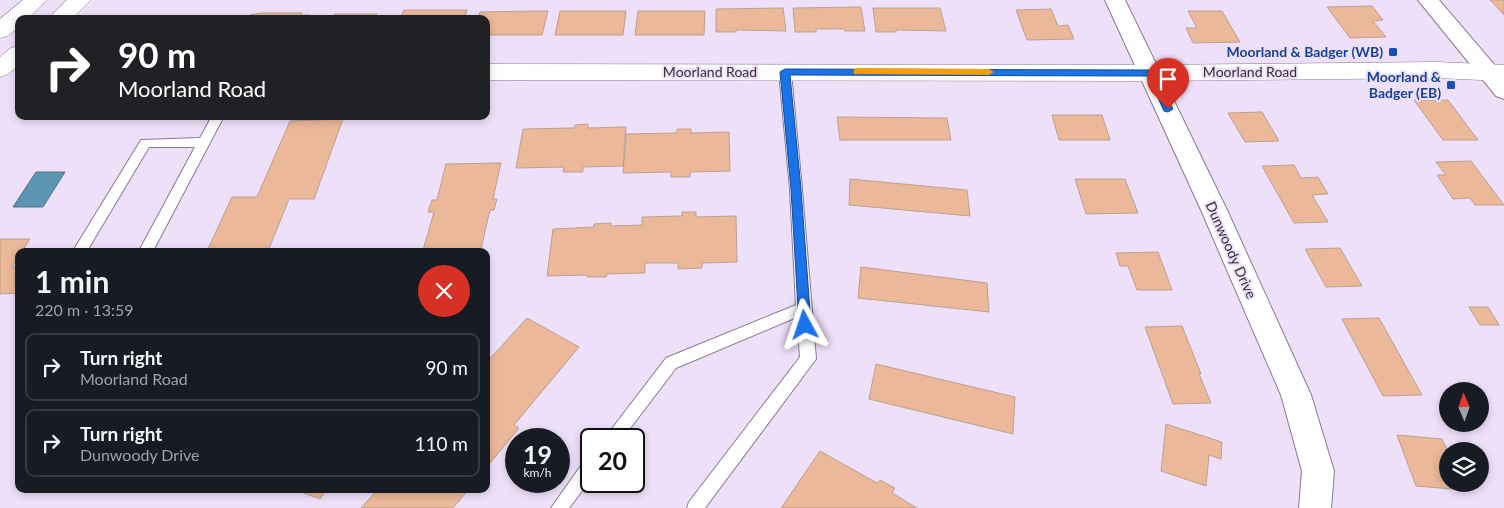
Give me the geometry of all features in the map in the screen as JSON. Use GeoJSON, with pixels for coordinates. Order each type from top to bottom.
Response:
{"type":"FeatureCollection","features":[{"type":"Feature","properties":{"kind":"street"},"geometry":{"type":"LineString","coordinates":[[19,15],[36,0]]}},
{"type":"Feature","properties":{"kind":"street"},"geometry":{"type":"LineString","coordinates":[[63,15],[80,0]]}},
{"type":"Feature","properties":{"kind":"street","name":"Dunwoody Drive"},"geometry":{"type":"LineString","coordinates":[[1115,0],[1152,73],[1296,395],[1318,472],[1315,508]]}},
{"type":"Feature","properties":{"kind":"street"},"geometry":{"type":"LineString","coordinates":[[1428,0],[1496,72],[1504,91]]}},
{"type":"Feature","properties":{"kind":"street"},"geometry":{"type":"LineString","coordinates":[[0,31],[15,18]]}},
{"type":"Feature","properties":{"kind":"street","name":"Moorland Road"},"geometry":{"type":"LineString","coordinates":[[490,72],[1152,73],[1437,70],[1496,72]]}},
{"type":"Feature","properties":{"kind":"lane"},"geometry":{"type":"LineString","coordinates":[[694,508],[808,359],[796,189],[785,72]]}},
{"type":"Feature","properties":{"kind":"lane"},"geometry":{"type":"LineString","coordinates":[[148,248],[216,120]]}},
{"type":"Feature","properties":{"kind":"lane"},"geometry":{"type":"LineString","coordinates":[[82,248],[144,143],[204,142]]}},
{"type":"Feature","properties":{"kind":"lane"},"geometry":{"type":"LineString","coordinates":[[621,428],[671,363],[803,308]]}},
{"type":"Feature","properties":{"kind":"lane"},"geometry":{"type":"LineString","coordinates":[[559,508],[580,480]]}},
{"type":"Feature","properties":{"kind":"water"},"geometry":{"type":"Polygon","coordinates":[[[36,172],[65,172],[43,207],[13,207],[36,172]]]}},
{"type":"Feature","properties":{"kind":"building"},"geometry":{"type":"Polygon","coordinates":[[[1490,0],[1504,0],[1504,15],[1490,0]]]}},
{"type":"Feature","properties":{"kind":"building"},"geometry":{"type":"Polygon","coordinates":[[[1372,6],[1383,20],[1373,21],[1386,37],[1350,38],[1327,7],[1372,6]]]}},
{"type":"Feature","properties":{"kind":"building"},"geometry":{"type":"Polygon","coordinates":[[[861,7],[865,31],[816,29],[816,32],[795,32],[793,8],[861,7]]]}},
{"type":"Feature","properties":{"kind":"building"},"geometry":{"type":"Polygon","coordinates":[[[783,8],[786,31],[736,30],[736,32],[716,32],[716,9],[783,8]]]}},
{"type":"Feature","properties":{"kind":"building"},"geometry":{"type":"Polygon","coordinates":[[[873,8],[940,8],[946,31],[896,30],[896,32],[876,32],[873,8]]]}},
{"type":"Feature","properties":{"kind":"building"},"geometry":{"type":"Polygon","coordinates":[[[1051,9],[1058,26],[1068,25],[1074,39],[1027,40],[1016,10],[1051,9]]]}},
{"type":"Feature","properties":{"kind":"building"},"geometry":{"type":"Polygon","coordinates":[[[404,10],[467,10],[465,15],[402,15],[404,10]]]}},
{"type":"Feature","properties":{"kind":"building"},"geometry":{"type":"Polygon","coordinates":[[[548,11],[542,35],[490,35],[490,15],[479,15],[480,12],[548,11]]]}},
{"type":"Feature","properties":{"kind":"building"},"geometry":{"type":"Polygon","coordinates":[[[560,11],[626,11],[623,35],[555,35],[560,11]]]}},
{"type":"Feature","properties":{"kind":"building"},"geometry":{"type":"Polygon","coordinates":[[[638,11],[705,11],[704,35],[635,35],[638,11]]]}},
{"type":"Feature","properties":{"kind":"building"},"geometry":{"type":"Polygon","coordinates":[[[1188,11],[1222,11],[1240,42],[1193,43],[1186,28],[1197,28],[1188,11]]]}},
{"type":"Feature","properties":{"kind":"building"},"geometry":{"type":"Polygon","coordinates":[[[261,13],[302,13],[301,15],[250,15],[261,13]]]}},
{"type":"Feature","properties":{"kind":"building"},"geometry":{"type":"Polygon","coordinates":[[[335,14],[377,14],[376,15],[335,14]]]}},
{"type":"Feature","properties":{"kind":"building"},"geometry":{"type":"Polygon","coordinates":[[[1414,100],[1448,100],[1478,140],[1443,140],[1414,100]]]}},
{"type":"Feature","properties":{"kind":"building"},"geometry":{"type":"Polygon","coordinates":[[[1262,112],[1279,141],[1245,142],[1228,113],[1262,112]]]}},
{"type":"Feature","properties":{"kind":"building"},"geometry":{"type":"Polygon","coordinates":[[[1052,115],[1102,115],[1110,140],[1059,140],[1052,115]]]}},
{"type":"Feature","properties":{"kind":"building"},"geometry":{"type":"Polygon","coordinates":[[[837,117],[947,118],[951,140],[840,140],[837,117]]]}},
{"type":"Feature","properties":{"kind":"building"},"geometry":{"type":"Polygon","coordinates":[[[343,120],[314,199],[289,199],[269,248],[208,248],[232,197],[257,197],[290,121],[343,120]]]}},
{"type":"Feature","properties":{"kind":"building"},"geometry":{"type":"Polygon","coordinates":[[[588,124],[588,128],[626,127],[623,166],[583,167],[583,172],[563,172],[564,167],[516,168],[523,129],[574,128],[575,125],[588,124]]]}},
{"type":"Feature","properties":{"kind":"building"},"geometry":{"type":"Polygon","coordinates":[[[677,129],[691,129],[691,133],[729,132],[730,171],[690,172],[690,177],[671,177],[671,172],[623,173],[626,134],[677,133],[677,129]]]}},
{"type":"Feature","properties":{"kind":"building"},"geometry":{"type":"Polygon","coordinates":[[[1471,161],[1504,205],[1475,205],[1470,198],[1453,199],[1437,175],[1446,175],[1436,162],[1471,161]]]}},
{"type":"Feature","properties":{"kind":"building"},"geometry":{"type":"Polygon","coordinates":[[[501,163],[493,199],[497,199],[494,210],[490,210],[481,248],[424,248],[434,212],[428,212],[432,200],[437,200],[446,164],[501,163]]]}},
{"type":"Feature","properties":{"kind":"building"},"geometry":{"type":"Polygon","coordinates":[[[1294,165],[1301,178],[1318,177],[1328,194],[1312,195],[1328,222],[1294,223],[1262,166],[1294,165]]]}},
{"type":"Feature","properties":{"kind":"building"},"geometry":{"type":"Polygon","coordinates":[[[850,179],[967,190],[970,216],[849,205],[850,179]]]}},
{"type":"Feature","properties":{"kind":"building"},"geometry":{"type":"Polygon","coordinates":[[[1075,179],[1125,179],[1138,213],[1086,214],[1075,179]]]}},
{"type":"Feature","properties":{"kind":"building"},"geometry":{"type":"Polygon","coordinates":[[[682,212],[696,212],[696,217],[736,216],[737,262],[702,263],[702,268],[678,269],[678,263],[645,263],[645,273],[607,274],[606,277],[587,277],[587,275],[547,276],[553,229],[594,227],[594,224],[611,223],[611,226],[642,225],[642,217],[682,216],[682,212]]]}},
{"type":"Feature","properties":{"kind":"building"},"geometry":{"type":"Polygon","coordinates":[[[0,239],[30,239],[24,248],[15,248],[15,263],[12,267],[15,267],[15,293],[0,294],[0,239]]]}},
{"type":"Feature","properties":{"kind":"building"},"geometry":{"type":"Polygon","coordinates":[[[1340,248],[1362,286],[1326,287],[1305,249],[1340,248]]]}},
{"type":"Feature","properties":{"kind":"building"},"geometry":{"type":"Polygon","coordinates":[[[1158,252],[1172,290],[1137,290],[1128,266],[1120,266],[1116,253],[1158,252]]]}},
{"type":"Feature","properties":{"kind":"building"},"geometry":{"type":"Polygon","coordinates":[[[861,267],[987,283],[989,312],[858,298],[861,267]]]}},
{"type":"Feature","properties":{"kind":"building"},"geometry":{"type":"Polygon","coordinates":[[[1469,307],[1488,307],[1499,325],[1480,325],[1469,307]]]}},
{"type":"Feature","properties":{"kind":"building"},"geometry":{"type":"Polygon","coordinates":[[[527,318],[579,347],[514,425],[519,428],[505,428],[505,445],[490,463],[490,359],[527,318]]]}},
{"type":"Feature","properties":{"kind":"building"},"geometry":{"type":"Polygon","coordinates":[[[1379,318],[1422,395],[1383,396],[1342,319],[1379,318]]]}},
{"type":"Feature","properties":{"kind":"building"},"geometry":{"type":"Polygon","coordinates":[[[1182,326],[1211,403],[1173,404],[1145,327],[1182,326]]]}},
{"type":"Feature","properties":{"kind":"building"},"geometry":{"type":"Polygon","coordinates":[[[876,364],[1015,397],[1013,434],[869,399],[876,364]]]}},
{"type":"Feature","properties":{"kind":"building"},"geometry":{"type":"Polygon","coordinates":[[[1166,424],[1222,442],[1221,459],[1209,455],[1206,486],[1161,471],[1166,424]]]}},
{"type":"Feature","properties":{"kind":"building"},"geometry":{"type":"Polygon","coordinates":[[[1397,435],[1442,439],[1444,442],[1439,442],[1439,488],[1416,486],[1397,435]]]}},
{"type":"Feature","properties":{"kind":"building"},"geometry":{"type":"Polygon","coordinates":[[[820,451],[877,483],[880,480],[895,488],[892,493],[917,508],[781,508],[820,451]]]}},
{"type":"Feature","properties":{"kind":"building"},"geometry":{"type":"Polygon","coordinates":[[[304,493],[324,493],[320,499],[304,493]]]}},
{"type":"Feature","properties":{"kind":"building"},"geometry":{"type":"Polygon","coordinates":[[[374,493],[466,493],[453,508],[361,508],[374,493]]]}},
{"type":"Feature","properties":{"kind":"slow traffic"},"geometry":{"type":"LineString","coordinates":[[857,72],[989,72]]}},
{"type":"Feature","properties":{"kind":"place","name":"Moorland & Badger (WB)"},"geometry":{"type":"Point","coordinates":[1393,52]}},
{"type":"Feature","properties":{"kind":"place","name":"Moorland & Badger (EB)"},"geometry":{"type":"Point","coordinates":[1451,85]}},
{"type":"Feature","properties":{"kind":"route"},"geometry":{"type":"LineString","coordinates":[[805,325],[796,189],[785,72],[1152,73],[1168,109]]}}]}
